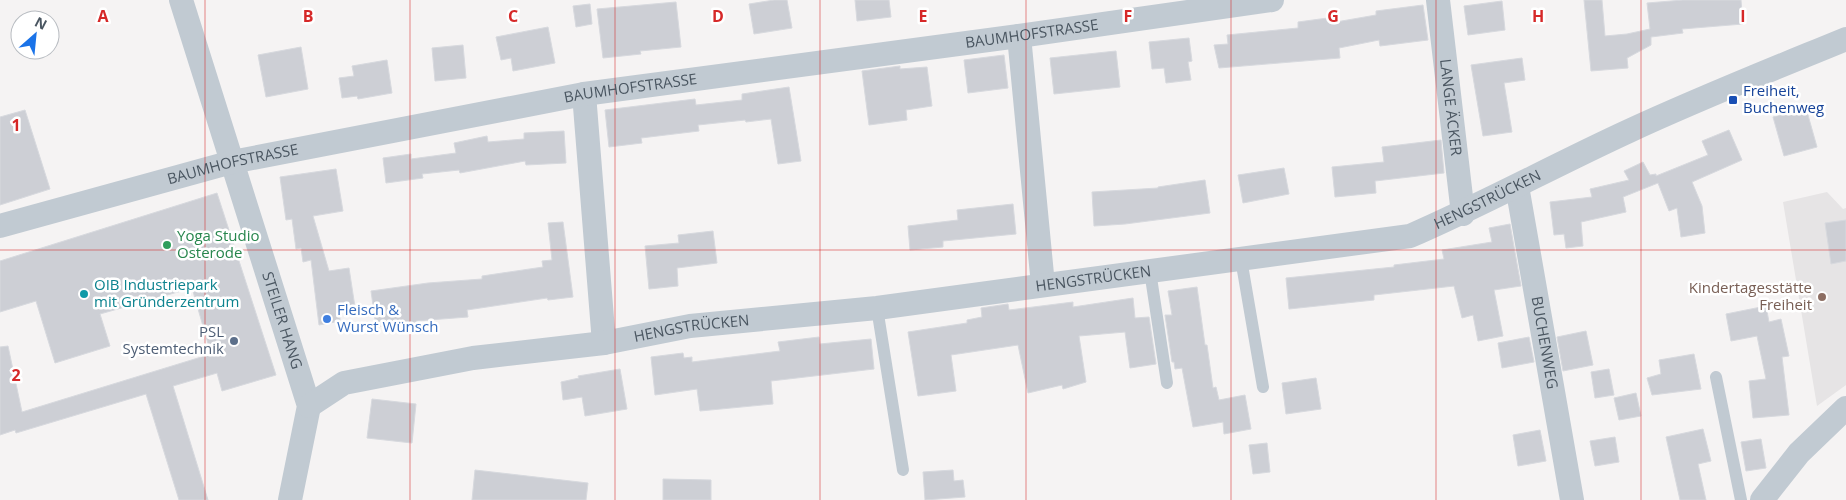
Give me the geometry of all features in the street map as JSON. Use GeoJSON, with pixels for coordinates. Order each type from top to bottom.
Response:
{"type":"FeatureCollection","features":[{"type":"Feature","properties":{"kind":"street","name":"STEILER HANG"},"geometry":{"type":"LineString","coordinates":[[182,0],[309,406],[290,500]]}},
{"type":"Feature","properties":{"kind":"street","name":"BAUMHOFSTRASSE"},"geometry":{"type":"LineString","coordinates":[[0,226],[232,162],[584,94],[1272,0]]}},
{"type":"Feature","properties":{"kind":"street","name":"LANGE ÄCKER"},"geometry":{"type":"LineString","coordinates":[[1438,0],[1463,214]]}},
{"type":"Feature","properties":{"kind":"street"},"geometry":{"type":"LineString","coordinates":[[1019,36],[1043,285]]}},
{"type":"Feature","properties":{"kind":"street","name":"HENGSTRÜCKEN"},"geometry":{"type":"LineString","coordinates":[[309,406],[344,383],[473,358],[604,344],[690,326],[877,308],[1410,236],[1463,214],[1664,115],[1846,39]]}},
{"type":"Feature","properties":{"kind":"street"},"geometry":{"type":"LineString","coordinates":[[584,94],[604,344]]}},
{"type":"Feature","properties":{"kind":"street","name":"BUCHENWEG"},"geometry":{"type":"LineString","coordinates":[[1517,186],[1572,500]]}},
{"type":"Feature","properties":{"kind":"street"},"geometry":{"type":"LineString","coordinates":[[1762,500],[1799,453],[1846,408]]}},
{"type":"Feature","properties":{"kind":"lane"},"geometry":{"type":"LineString","coordinates":[[1241,259],[1263,387]]}},
{"type":"Feature","properties":{"kind":"lane"},"geometry":{"type":"LineString","coordinates":[[1150,271],[1167,384]]}},
{"type":"Feature","properties":{"kind":"lane"},"geometry":{"type":"LineString","coordinates":[[877,308],[903,470]]}},
{"type":"Feature","properties":{"kind":"lane"},"geometry":{"type":"LineString","coordinates":[[1716,377],[1741,500]]}},
{"type":"Feature","properties":{"kind":"shaded area","name":"Kindertagesstätte Freiheit"},"geometry":{"type":"Polygon","coordinates":[[[1827,192],[1843,209],[1846,208],[1846,385],[1817,406],[1783,202],[1827,192]]]}},
{"type":"Feature","properties":{"kind":"building"},"geometry":{"type":"Polygon","coordinates":[[[787,0],[792,28],[754,34],[749,4],[787,0]]]}},
{"type":"Feature","properties":{"kind":"building"},"geometry":{"type":"Polygon","coordinates":[[[855,0],[889,0],[891,17],[857,21],[855,0]]]}},
{"type":"Feature","properties":{"kind":"building"},"geometry":{"type":"Polygon","coordinates":[[[1584,0],[1602,0],[1605,36],[1650,29],[1647,3],[1683,0],[1741,0],[1743,24],[1682,29],[1683,33],[1651,37],[1651,45],[1627,58],[1628,68],[1591,71],[1584,0]]]}},
{"type":"Feature","properties":{"kind":"building"},"geometry":{"type":"Polygon","coordinates":[[[1502,1],[1505,30],[1468,35],[1464,6],[1502,1]]]}},
{"type":"Feature","properties":{"kind":"building"},"geometry":{"type":"Polygon","coordinates":[[[676,2],[681,47],[640,51],[641,54],[603,58],[597,9],[676,2]]]}},
{"type":"Feature","properties":{"kind":"building"},"geometry":{"type":"Polygon","coordinates":[[[590,4],[592,24],[576,27],[573,6],[590,4]]]}},
{"type":"Feature","properties":{"kind":"building"},"geometry":{"type":"Polygon","coordinates":[[[1423,5],[1428,40],[1380,46],[1379,40],[1339,48],[1340,58],[1219,68],[1214,45],[1228,44],[1227,35],[1298,28],[1298,22],[1335,17],[1336,22],[1376,15],[1376,11],[1423,5]]]}},
{"type":"Feature","properties":{"kind":"building"},"geometry":{"type":"Polygon","coordinates":[[[548,27],[555,63],[513,71],[511,58],[501,60],[496,37],[548,27]]]}},
{"type":"Feature","properties":{"kind":"building"},"geometry":{"type":"Polygon","coordinates":[[[1189,38],[1192,61],[1188,62],[1191,80],[1166,83],[1164,68],[1152,69],[1149,42],[1189,38]]]}},
{"type":"Feature","properties":{"kind":"building"},"geometry":{"type":"Polygon","coordinates":[[[463,45],[466,78],[435,81],[432,48],[463,45]]]}},
{"type":"Feature","properties":{"kind":"building"},"geometry":{"type":"Polygon","coordinates":[[[301,47],[308,89],[266,97],[258,55],[301,47]]]}},
{"type":"Feature","properties":{"kind":"building"},"geometry":{"type":"Polygon","coordinates":[[[1116,51],[1120,87],[1054,94],[1050,58],[1116,51]]]}},
{"type":"Feature","properties":{"kind":"building"},"geometry":{"type":"Polygon","coordinates":[[[1004,55],[1008,88],[968,93],[964,60],[1004,55]]]}},
{"type":"Feature","properties":{"kind":"building"},"geometry":{"type":"Polygon","coordinates":[[[1522,58],[1525,80],[1504,83],[1512,132],[1483,136],[1471,65],[1522,58]]]}},
{"type":"Feature","properties":{"kind":"building"},"geometry":{"type":"Polygon","coordinates":[[[387,60],[392,93],[358,99],[357,96],[342,98],[339,78],[354,76],[352,66],[387,60]]]}},
{"type":"Feature","properties":{"kind":"building"},"geometry":{"type":"Polygon","coordinates":[[[900,66],[900,69],[927,67],[932,106],[906,110],[907,120],[869,125],[862,71],[900,66]]]}},
{"type":"Feature","properties":{"kind":"building"},"geometry":{"type":"Polygon","coordinates":[[[789,87],[801,161],[778,164],[771,119],[698,125],[699,131],[641,138],[642,143],[609,147],[605,110],[695,99],[696,105],[742,100],[742,94],[789,87]]]}},
{"type":"Feature","properties":{"kind":"building"},"geometry":{"type":"Polygon","coordinates":[[[1806,108],[1817,147],[1784,156],[1773,117],[1806,108]]]}},
{"type":"Feature","properties":{"kind":"building"},"geometry":{"type":"Polygon","coordinates":[[[25,110],[50,189],[0,205],[0,117],[25,110]]]}},
{"type":"Feature","properties":{"kind":"building"},"geometry":{"type":"Polygon","coordinates":[[[1729,130],[1742,160],[1692,182],[1702,206],[1705,233],[1681,237],[1677,208],[1669,211],[1658,183],[1623,197],[1626,212],[1581,222],[1583,246],[1566,248],[1564,234],[1554,235],[1550,202],[1592,197],[1590,189],[1629,180],[1624,171],[1643,162],[1650,175],[1656,174],[1656,176],[1708,155],[1702,141],[1729,130]]]}},
{"type":"Feature","properties":{"kind":"building"},"geometry":{"type":"Polygon","coordinates":[[[564,131],[566,163],[526,165],[525,161],[460,173],[459,170],[422,174],[423,178],[386,183],[383,158],[411,154],[411,159],[456,153],[454,143],[487,136],[488,142],[524,139],[524,133],[564,131]]]}},
{"type":"Feature","properties":{"kind":"building"},"geometry":{"type":"Polygon","coordinates":[[[1441,140],[1444,173],[1375,181],[1376,193],[1335,197],[1332,167],[1384,162],[1382,147],[1441,140]]]}},
{"type":"Feature","properties":{"kind":"building"},"geometry":{"type":"Polygon","coordinates":[[[1284,168],[1289,194],[1243,203],[1238,175],[1284,168]]]}},
{"type":"Feature","properties":{"kind":"building"},"geometry":{"type":"Polygon","coordinates":[[[336,169],[343,211],[313,216],[329,271],[349,268],[355,307],[340,309],[340,321],[319,325],[311,260],[303,262],[301,248],[296,249],[292,219],[286,220],[280,177],[336,169]]]}},
{"type":"Feature","properties":{"kind":"building"},"geometry":{"type":"Polygon","coordinates":[[[1205,180],[1210,213],[1094,226],[1092,192],[1158,188],[1205,180]]]}},
{"type":"Feature","properties":{"kind":"building","name":"OIB Industriepark mit Gründerzentrum"},"geometry":{"type":"Polygon","coordinates":[[[217,193],[276,375],[222,391],[217,373],[173,386],[208,500],[179,500],[146,394],[16,433],[15,430],[0,435],[0,347],[8,346],[22,412],[211,354],[192,288],[100,314],[110,346],[55,363],[36,301],[0,312],[0,261],[217,193]]]}},
{"type":"Feature","properties":{"kind":"building"},"geometry":{"type":"Polygon","coordinates":[[[1013,204],[1016,234],[943,241],[943,247],[910,250],[908,226],[958,220],[957,210],[1013,204]]]}},
{"type":"Feature","properties":{"kind":"building"},"geometry":{"type":"Polygon","coordinates":[[[1846,220],[1846,261],[1831,264],[1825,223],[1846,220]]]}},
{"type":"Feature","properties":{"kind":"building"},"geometry":{"type":"Polygon","coordinates":[[[563,222],[573,297],[548,300],[547,298],[467,310],[468,317],[416,321],[376,327],[371,291],[428,283],[482,279],[482,276],[543,267],[542,261],[552,260],[548,223],[563,222]]]}},
{"type":"Feature","properties":{"kind":"building"},"geometry":{"type":"Polygon","coordinates":[[[1510,224],[1521,286],[1494,290],[1503,336],[1478,341],[1473,315],[1462,318],[1454,286],[1374,295],[1374,300],[1289,309],[1286,278],[1394,267],[1394,265],[1444,259],[1442,250],[1492,242],[1489,228],[1510,224]]]}},
{"type":"Feature","properties":{"kind":"building"},"geometry":{"type":"Polygon","coordinates":[[[713,231],[717,263],[677,268],[678,286],[649,289],[645,246],[679,243],[678,235],[713,231]]]}},
{"type":"Feature","properties":{"kind":"building"},"geometry":{"type":"Polygon","coordinates":[[[1197,287],[1213,388],[1216,387],[1219,400],[1245,395],[1251,429],[1224,434],[1223,422],[1193,427],[1182,368],[1175,369],[1174,362],[1172,362],[1165,315],[1172,315],[1168,291],[1197,287]]]}},
{"type":"Feature","properties":{"kind":"building"},"geometry":{"type":"Polygon","coordinates":[[[1133,298],[1135,318],[1149,317],[1156,364],[1130,368],[1125,332],[1079,336],[1086,382],[1063,389],[1062,385],[1028,393],[1018,345],[951,355],[956,391],[918,396],[908,332],[967,323],[967,320],[982,317],[981,308],[1008,304],[1009,310],[1073,302],[1073,307],[1133,298]]]}},
{"type":"Feature","properties":{"kind":"building"},"geometry":{"type":"Polygon","coordinates":[[[1766,306],[1769,322],[1781,319],[1789,356],[1782,357],[1789,415],[1753,418],[1749,381],[1766,379],[1757,336],[1731,341],[1726,314],[1766,306]]]}},
{"type":"Feature","properties":{"kind":"building"},"geometry":{"type":"Polygon","coordinates":[[[1586,331],[1593,365],[1563,371],[1557,337],[1586,331]]]}},
{"type":"Feature","properties":{"kind":"building"},"geometry":{"type":"Polygon","coordinates":[[[819,337],[820,344],[871,339],[874,369],[771,381],[773,404],[700,411],[697,389],[655,395],[651,357],[683,353],[684,358],[692,357],[692,362],[780,351],[778,342],[819,337]]]}},
{"type":"Feature","properties":{"kind":"building"},"geometry":{"type":"Polygon","coordinates":[[[1529,337],[1534,362],[1502,368],[1498,343],[1529,337]]]}},
{"type":"Feature","properties":{"kind":"building"},"geometry":{"type":"Polygon","coordinates":[[[1694,354],[1701,389],[1652,395],[1647,378],[1661,374],[1659,360],[1694,354]]]}},
{"type":"Feature","properties":{"kind":"building"},"geometry":{"type":"Polygon","coordinates":[[[620,369],[627,409],[585,416],[582,397],[563,400],[561,382],[579,378],[578,376],[620,369]]]}},
{"type":"Feature","properties":{"kind":"building"},"geometry":{"type":"Polygon","coordinates":[[[1609,369],[1614,395],[1595,398],[1591,372],[1609,369]]]}},
{"type":"Feature","properties":{"kind":"building"},"geometry":{"type":"Polygon","coordinates":[[[1316,378],[1321,409],[1286,414],[1282,383],[1316,378]]]}},
{"type":"Feature","properties":{"kind":"building"},"geometry":{"type":"Polygon","coordinates":[[[1636,393],[1641,416],[1619,420],[1614,398],[1636,393]]]}},
{"type":"Feature","properties":{"kind":"building"},"geometry":{"type":"Polygon","coordinates":[[[372,399],[416,404],[412,443],[367,438],[372,399]]]}},
{"type":"Feature","properties":{"kind":"building"},"geometry":{"type":"Polygon","coordinates":[[[1703,429],[1711,461],[1698,464],[1706,500],[1680,500],[1666,437],[1703,429]]]}},
{"type":"Feature","properties":{"kind":"building"},"geometry":{"type":"Polygon","coordinates":[[[1540,430],[1546,461],[1518,466],[1513,435],[1540,430]]]}},
{"type":"Feature","properties":{"kind":"building"},"geometry":{"type":"Polygon","coordinates":[[[1615,437],[1619,462],[1595,466],[1590,441],[1615,437]]]}},
{"type":"Feature","properties":{"kind":"building"},"geometry":{"type":"Polygon","coordinates":[[[1761,439],[1766,468],[1746,471],[1741,442],[1761,439]]]}},
{"type":"Feature","properties":{"kind":"building"},"geometry":{"type":"Polygon","coordinates":[[[1267,443],[1270,472],[1253,474],[1249,445],[1267,443]]]}},
{"type":"Feature","properties":{"kind":"building"},"geometry":{"type":"Polygon","coordinates":[[[475,470],[588,483],[586,500],[472,500],[475,470]]]}},
{"type":"Feature","properties":{"kind":"building"},"geometry":{"type":"Polygon","coordinates":[[[953,470],[954,481],[963,480],[965,497],[925,500],[923,472],[953,470]]]}},
{"type":"Feature","properties":{"kind":"building"},"geometry":{"type":"Polygon","coordinates":[[[663,479],[711,480],[711,500],[663,500],[663,479]]]}},
{"type":"Feature","properties":{"kind":"place","name":"Freiheit, Buchenweg"},"geometry":{"type":"Point","coordinates":[1733,100]}},
{"type":"Feature","properties":{"kind":"place","name":"Yoga Studio Osterode"},"geometry":{"type":"Point","coordinates":[167,245]}},
{"type":"Feature","properties":{"kind":"place","name":"OIB Industriepark mit Gründerzentrum"},"geometry":{"type":"Point","coordinates":[84,294]}},
{"type":"Feature","properties":{"kind":"place","name":"Kindertagesstätte Freiheit"},"geometry":{"type":"Point","coordinates":[1822,297]}},
{"type":"Feature","properties":{"kind":"place","name":"Fleisch & Wurst Wünsch"},"geometry":{"type":"Point","coordinates":[327,319]}},
{"type":"Feature","properties":{"kind":"place","name":"PSL Systemtechnik"},"geometry":{"type":"Point","coordinates":[234,341]}}]}
